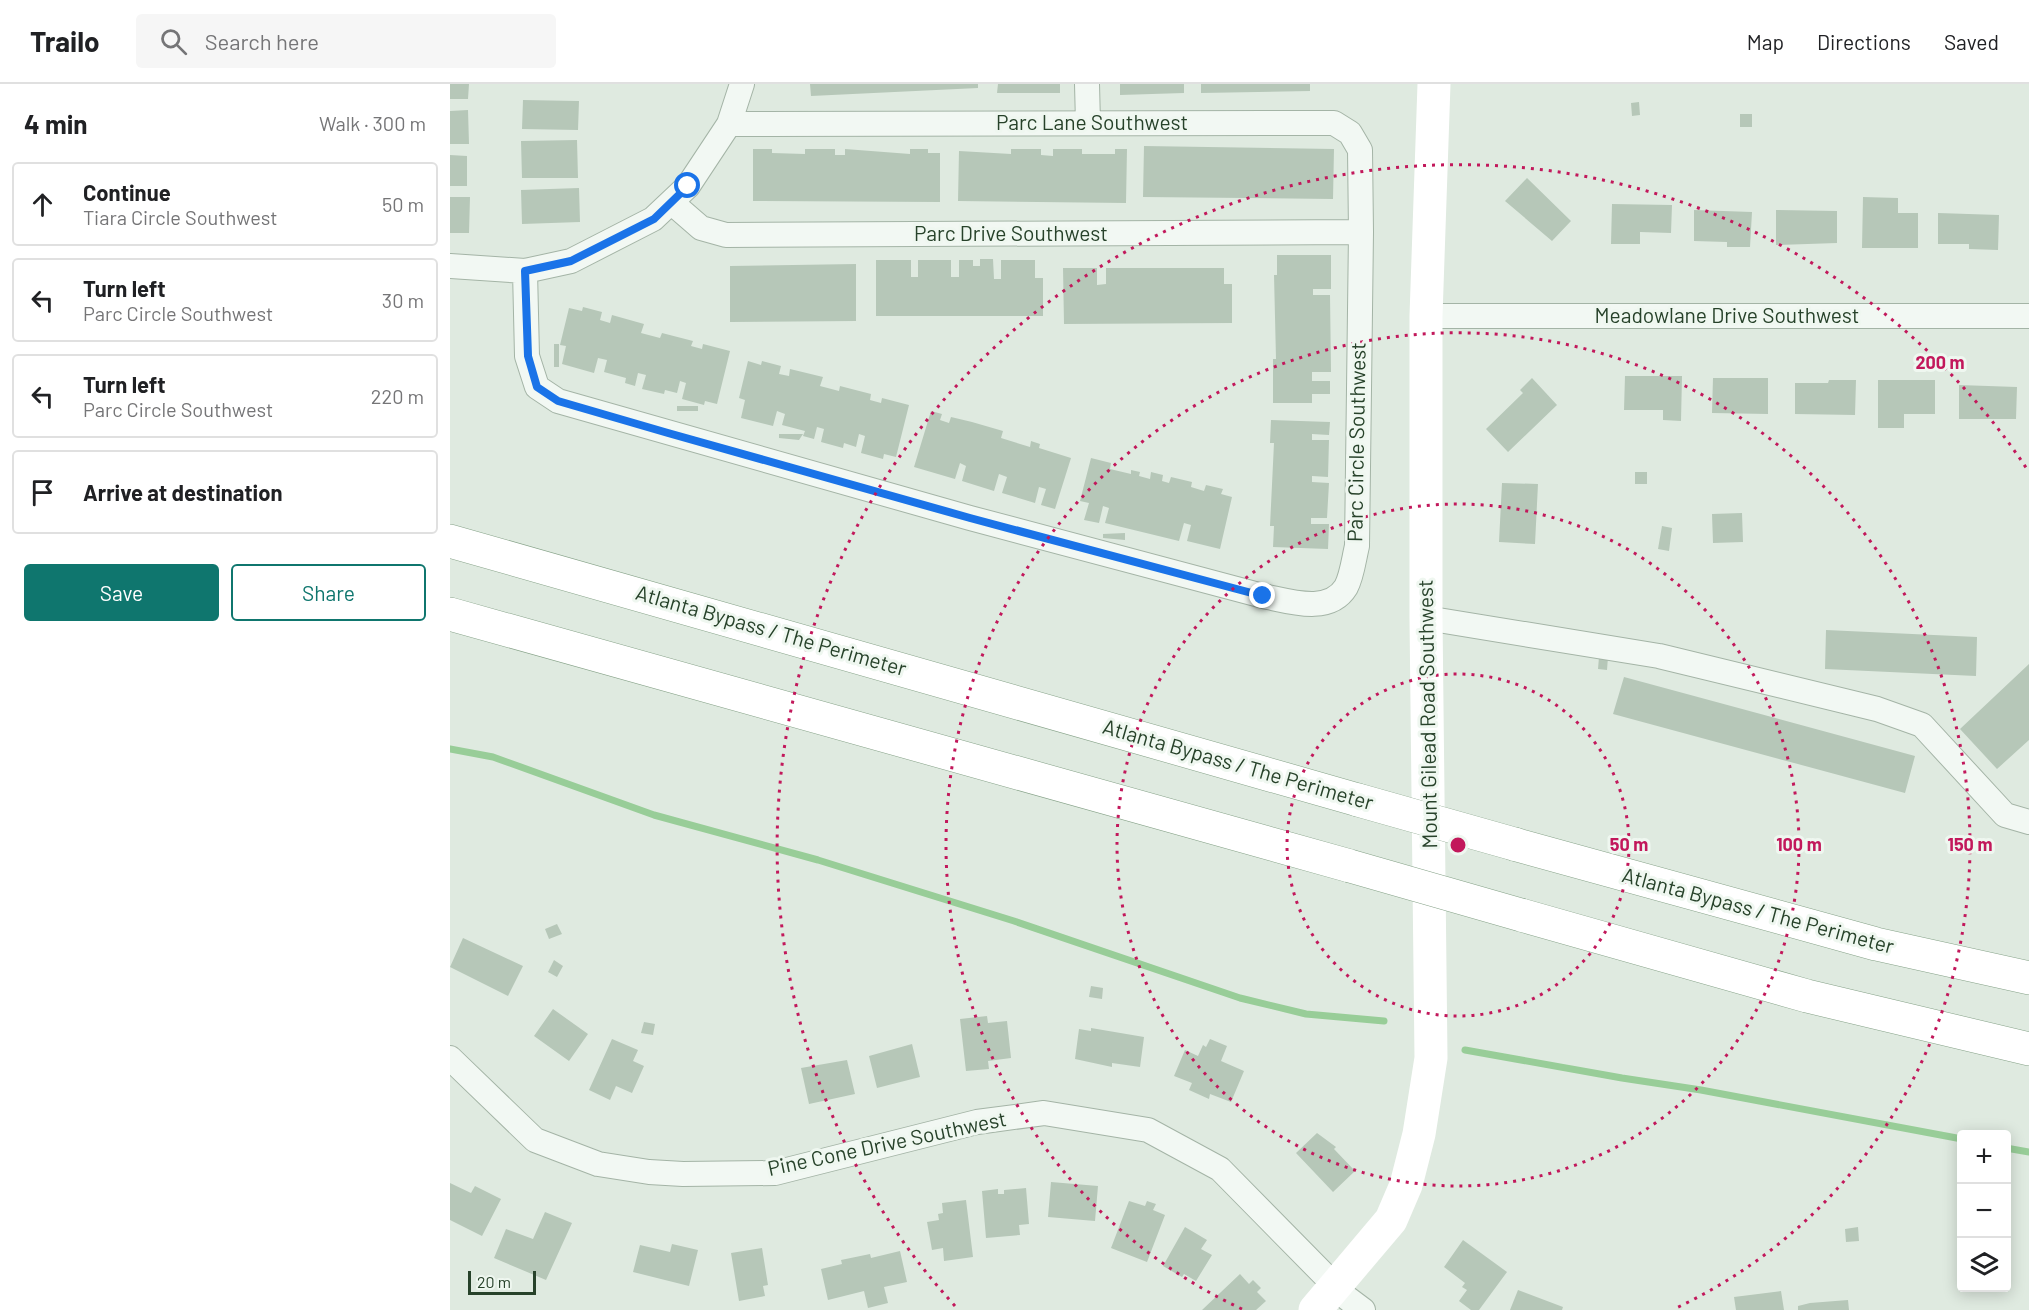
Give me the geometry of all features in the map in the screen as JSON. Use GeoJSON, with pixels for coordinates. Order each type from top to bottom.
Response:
{"type":"FeatureCollection","features":[{"type":"Feature","properties":{"kind":"main road","name":"Mount Gilead Road Southwest"},"geometry":{"type":"LineString","coordinates":[[1315,1310],[1337,1287],[1391,1220],[1406,1185],[1428,1091],[1431,1018],[1426,618],[1426,316],[1434,84]]}},
{"type":"Feature","properties":{"kind":"main road","name":"Atlanta Bypass / The Perimeter"},"geometry":{"type":"LineString","coordinates":[[450,541],[1514,844],[1865,941],[2029,978]]}},
{"type":"Feature","properties":{"kind":"main road"},"geometry":{"type":"LineString","coordinates":[[450,614],[1807,996],[2029,1049]]}},
{"type":"Feature","properties":{"kind":"street"},"geometry":{"type":"LineString","coordinates":[[450,266],[525,271],[571,261],[654,219],[688,186],[729,124],[742,84]]}},
{"type":"Feature","properties":{"kind":"street"},"geometry":{"type":"LineString","coordinates":[[1087,84],[1088,123]]}},
{"type":"Feature","properties":{"kind":"street","name":"Parc Lane Southwest"},"geometry":{"type":"LineString","coordinates":[[729,124],[1334,123],[1350,134],[1360,150],[1361,232]]}},
{"type":"Feature","properties":{"kind":"street","name":"Parc Drive Southwest"},"geometry":{"type":"LineString","coordinates":[[671,202],[701,228],[726,235],[1361,232]]}},
{"type":"Feature","properties":{"kind":"street","name":"Parc Circle Southwest"},"geometry":{"type":"LineString","coordinates":[[525,271],[528,356],[537,387],[558,401],[970,518],[1263,596],[1300,604],[1319,604],[1338,597],[1347,585],[1356,546],[1361,232]]}},
{"type":"Feature","properties":{"kind":"street","name":"Meadowlane Drive Southwest"},"geometry":{"type":"LineString","coordinates":[[1426,316],[2029,316]]}},
{"type":"Feature","properties":{"kind":"street"},"geometry":{"type":"LineString","coordinates":[[1426,618],[1659,656],[1877,709],[1922,725],[2005,815],[2024,815]]}},
{"type":"Feature","properties":{"kind":"street","name":"Pine Cone Drive Southwest"},"geometry":{"type":"LineString","coordinates":[[450,1058],[535,1140],[598,1164],[649,1172],[775,1173],[977,1122],[1044,1113],[1148,1130],[1220,1169],[1337,1287],[1364,1310]]}},
{"type":"Feature","properties":{"kind":"building"},"geometry":{"type":"Polygon","coordinates":[[[450,84],[469,84],[468,99],[450,99],[450,84]]]}},
{"type":"Feature","properties":{"kind":"building"},"geometry":{"type":"Polygon","coordinates":[[[810,84],[978,84],[978,88],[811,96],[810,84]]]}},
{"type":"Feature","properties":{"kind":"building"},"geometry":{"type":"Polygon","coordinates":[[[998,84],[1060,84],[1060,93],[997,93],[998,84]]]}},
{"type":"Feature","properties":{"kind":"building"},"geometry":{"type":"Polygon","coordinates":[[[1120,84],[1184,84],[1184,93],[1120,95],[1120,84]]]}},
{"type":"Feature","properties":{"kind":"building"},"geometry":{"type":"Polygon","coordinates":[[[1201,84],[1310,84],[1310,91],[1201,93],[1201,84]]]}},
{"type":"Feature","properties":{"kind":"building"},"geometry":{"type":"Polygon","coordinates":[[[523,100],[579,101],[578,130],[522,129],[523,100]]]}},
{"type":"Feature","properties":{"kind":"building"},"geometry":{"type":"Polygon","coordinates":[[[1639,102],[1640,115],[1632,116],[1631,103],[1639,102]]]}},
{"type":"Feature","properties":{"kind":"building"},"geometry":{"type":"Polygon","coordinates":[[[468,110],[469,144],[450,144],[450,111],[468,110]]]}},
{"type":"Feature","properties":{"kind":"building"},"geometry":{"type":"Polygon","coordinates":[[[1740,114],[1752,114],[1752,127],[1740,127],[1740,114]]]}},
{"type":"Feature","properties":{"kind":"building"},"geometry":{"type":"Polygon","coordinates":[[[577,140],[578,178],[522,178],[521,141],[577,140]]]}},
{"type":"Feature","properties":{"kind":"building"},"geometry":{"type":"Polygon","coordinates":[[[1144,146],[1334,149],[1333,199],[1143,197],[1144,146]]]}},
{"type":"Feature","properties":{"kind":"building"},"geometry":{"type":"Polygon","coordinates":[[[753,149],[772,149],[772,153],[805,154],[805,149],[835,149],[835,155],[845,155],[845,149],[910,154],[910,149],[928,149],[928,153],[940,153],[940,202],[753,201],[753,149]]]}},
{"type":"Feature","properties":{"kind":"building"},"geometry":{"type":"Polygon","coordinates":[[[1011,149],[1041,149],[1041,155],[1053,156],[1053,149],[1082,149],[1082,154],[1115,154],[1115,149],[1127,149],[1126,203],[958,201],[959,151],[1011,154],[1011,149]]]}},
{"type":"Feature","properties":{"kind":"building"},"geometry":{"type":"Polygon","coordinates":[[[450,155],[467,156],[467,186],[450,186],[450,155]]]}},
{"type":"Feature","properties":{"kind":"building"},"geometry":{"type":"Polygon","coordinates":[[[1527,178],[1571,221],[1552,241],[1505,201],[1527,178]]]}},
{"type":"Feature","properties":{"kind":"building"},"geometry":{"type":"Polygon","coordinates":[[[579,188],[580,222],[522,224],[521,190],[579,188]]]}},
{"type":"Feature","properties":{"kind":"building"},"geometry":{"type":"Polygon","coordinates":[[[450,197],[470,197],[469,233],[450,233],[450,197]]]}},
{"type":"Feature","properties":{"kind":"building"},"geometry":{"type":"Polygon","coordinates":[[[1863,197],[1898,198],[1898,213],[1918,213],[1918,248],[1862,248],[1863,197]]]}},
{"type":"Feature","properties":{"kind":"building"},"geometry":{"type":"Polygon","coordinates":[[[1612,204],[1672,205],[1671,233],[1640,232],[1640,244],[1611,244],[1612,204]]]}},
{"type":"Feature","properties":{"kind":"building"},"geometry":{"type":"Polygon","coordinates":[[[1694,210],[1752,212],[1750,247],[1727,247],[1727,242],[1694,241],[1694,210]]]}},
{"type":"Feature","properties":{"kind":"building"},"geometry":{"type":"Polygon","coordinates":[[[1776,210],[1837,211],[1837,243],[1776,245],[1776,210]]]}},
{"type":"Feature","properties":{"kind":"building"},"geometry":{"type":"Polygon","coordinates":[[[1938,213],[1999,215],[1998,250],[1969,249],[1969,244],[1938,244],[1938,213]]]}},
{"type":"Feature","properties":{"kind":"building"},"geometry":{"type":"Polygon","coordinates":[[[1277,255],[1331,255],[1331,289],[1313,289],[1313,295],[1330,295],[1331,372],[1312,372],[1312,381],[1330,381],[1330,394],[1312,394],[1312,403],[1273,403],[1273,359],[1276,359],[1274,275],[1277,275],[1277,255]]]}},
{"type":"Feature","properties":{"kind":"building"},"geometry":{"type":"Polygon","coordinates":[[[980,259],[993,259],[994,279],[1001,279],[1001,260],[1035,260],[1035,278],[1043,278],[1043,316],[876,316],[876,260],[911,260],[911,277],[918,277],[918,260],[951,260],[951,277],[959,277],[959,260],[973,260],[973,266],[980,266],[980,259]]]}},
{"type":"Feature","properties":{"kind":"building"},"geometry":{"type":"Polygon","coordinates":[[[856,264],[856,321],[730,322],[730,266],[856,264]]]}},
{"type":"Feature","properties":{"kind":"building"},"geometry":{"type":"Polygon","coordinates":[[[1063,268],[1097,268],[1097,285],[1106,284],[1106,268],[1224,268],[1224,284],[1232,284],[1232,323],[1064,324],[1063,268]]]}},
{"type":"Feature","properties":{"kind":"building"},"geometry":{"type":"Polygon","coordinates":[[[583,307],[602,312],[600,320],[610,323],[612,315],[644,324],[641,333],[660,338],[662,333],[693,341],[691,346],[702,349],[703,344],[730,351],[717,404],[705,401],[704,405],[682,399],[686,383],[680,381],[677,393],[665,390],[664,394],[642,389],[646,375],[638,373],[635,386],[625,383],[626,378],[604,372],[607,360],[598,358],[594,373],[562,364],[566,346],[560,345],[569,308],[582,311],[583,307]]]}},
{"type":"Feature","properties":{"kind":"building"},"geometry":{"type":"Polygon","coordinates":[[[554,344],[559,344],[559,367],[554,367],[554,344]]]}},
{"type":"Feature","properties":{"kind":"building"},"geometry":{"type":"Polygon","coordinates":[[[748,361],[761,365],[762,361],[781,366],[779,374],[789,376],[790,369],[823,377],[820,386],[839,391],[840,386],[871,394],[870,400],[881,403],[882,398],[909,405],[896,457],[884,454],[883,459],[861,453],[865,436],[859,434],[856,447],[844,443],[843,448],[821,442],[824,429],[817,427],[814,439],[803,436],[805,431],[782,425],[785,414],[777,411],[773,426],[741,418],[745,400],[739,398],[748,361]]]}},
{"type":"Feature","properties":{"kind":"building"},"geometry":{"type":"Polygon","coordinates":[[[1625,376],[1682,376],[1681,421],[1663,420],[1663,410],[1624,410],[1625,376]]]}},
{"type":"Feature","properties":{"kind":"building"},"geometry":{"type":"Polygon","coordinates":[[[1532,378],[1557,405],[1508,452],[1486,429],[1523,393],[1520,390],[1532,378]]]}},
{"type":"Feature","properties":{"kind":"building"},"geometry":{"type":"Polygon","coordinates":[[[1713,378],[1768,378],[1768,414],[1712,413],[1713,378]]]}},
{"type":"Feature","properties":{"kind":"building"},"geometry":{"type":"Polygon","coordinates":[[[1829,380],[1856,380],[1855,415],[1795,414],[1795,383],[1828,383],[1829,380]]]}},
{"type":"Feature","properties":{"kind":"building"},"geometry":{"type":"Polygon","coordinates":[[[1878,380],[1935,380],[1935,414],[1904,414],[1904,428],[1878,428],[1878,380]]]}},
{"type":"Feature","properties":{"kind":"building"},"geometry":{"type":"Polygon","coordinates":[[[1959,385],[2017,387],[2016,419],[1959,419],[1959,385]]]}},
{"type":"Feature","properties":{"kind":"building"},"geometry":{"type":"Polygon","coordinates":[[[677,406],[698,406],[698,411],[677,411],[677,406]]]}},
{"type":"Feature","properties":{"kind":"building"},"geometry":{"type":"Polygon","coordinates":[[[931,411],[942,414],[940,420],[949,423],[951,417],[972,422],[1003,431],[1001,438],[1030,447],[1031,441],[1040,444],[1039,448],[1071,458],[1055,509],[1041,505],[1046,489],[1039,487],[1035,503],[1002,493],[1007,477],[999,474],[994,491],[962,481],[966,466],[960,463],[955,479],[914,467],[931,411]]]}},
{"type":"Feature","properties":{"kind":"building"},"geometry":{"type":"Polygon","coordinates":[[[1271,420],[1330,422],[1329,435],[1312,434],[1312,440],[1329,440],[1328,477],[1312,476],[1312,482],[1329,483],[1327,518],[1311,518],[1311,524],[1329,524],[1328,549],[1273,547],[1274,526],[1270,526],[1274,443],[1270,443],[1271,420]]]}},
{"type":"Feature","properties":{"kind":"building"},"geometry":{"type":"Polygon","coordinates":[[[779,434],[803,434],[799,440],[779,438],[779,434]]]}},
{"type":"Feature","properties":{"kind":"building"},"geometry":{"type":"Polygon","coordinates":[[[1091,458],[1111,463],[1110,469],[1131,474],[1131,470],[1140,472],[1139,476],[1150,479],[1151,472],[1163,475],[1162,481],[1169,483],[1171,477],[1192,482],[1191,487],[1204,491],[1206,485],[1223,489],[1221,494],[1232,497],[1220,549],[1187,541],[1191,525],[1184,523],[1179,541],[1105,523],[1109,508],[1103,506],[1099,523],[1084,520],[1089,503],[1080,501],[1091,458]]]}},
{"type":"Feature","properties":{"kind":"building"},"geometry":{"type":"Polygon","coordinates":[[[1635,472],[1647,472],[1647,484],[1635,484],[1635,472]]]}},
{"type":"Feature","properties":{"kind":"building"},"geometry":{"type":"Polygon","coordinates":[[[1502,483],[1538,484],[1535,544],[1499,542],[1502,483]]]}},
{"type":"Feature","properties":{"kind":"building"},"geometry":{"type":"Polygon","coordinates":[[[1742,513],[1743,542],[1713,543],[1712,514],[1742,513]]]}},
{"type":"Feature","properties":{"kind":"building"},"geometry":{"type":"Polygon","coordinates":[[[1662,526],[1672,528],[1669,551],[1658,549],[1662,526]]]}},
{"type":"Feature","properties":{"kind":"building"},"geometry":{"type":"Polygon","coordinates":[[[1125,533],[1125,540],[1103,538],[1103,534],[1125,533]]]}},
{"type":"Feature","properties":{"kind":"building"},"geometry":{"type":"Polygon","coordinates":[[[1826,630],[1977,637],[1976,676],[1825,669],[1826,630]]]}},
{"type":"Feature","properties":{"kind":"building"},"geometry":{"type":"Polygon","coordinates":[[[1599,657],[1608,657],[1607,670],[1598,669],[1599,657]]]}},
{"type":"Feature","properties":{"kind":"building"},"geometry":{"type":"Polygon","coordinates":[[[2029,664],[2029,740],[1997,769],[1960,729],[2029,664]]]}},
{"type":"Feature","properties":{"kind":"building"},"geometry":{"type":"Polygon","coordinates":[[[1624,677],[1915,756],[1905,793],[1613,714],[1624,677]]]}},
{"type":"Feature","properties":{"kind":"building"},"geometry":{"type":"Polygon","coordinates":[[[557,924],[562,934],[549,939],[545,929],[557,924]]]}},
{"type":"Feature","properties":{"kind":"building"},"geometry":{"type":"Polygon","coordinates":[[[463,938],[523,966],[508,996],[450,967],[463,938]]]}},
{"type":"Feature","properties":{"kind":"building"},"geometry":{"type":"Polygon","coordinates":[[[554,960],[563,966],[557,977],[548,972],[554,960]]]}},
{"type":"Feature","properties":{"kind":"building"},"geometry":{"type":"Polygon","coordinates":[[[1091,986],[1103,988],[1102,999],[1089,997],[1091,986]]]}},
{"type":"Feature","properties":{"kind":"building"},"geometry":{"type":"Polygon","coordinates":[[[553,1009],[588,1034],[569,1061],[534,1036],[553,1009]]]}},
{"type":"Feature","properties":{"kind":"building"},"geometry":{"type":"Polygon","coordinates":[[[987,1016],[988,1023],[1007,1021],[1011,1058],[988,1061],[989,1069],[966,1071],[960,1019],[987,1016]]]}},
{"type":"Feature","properties":{"kind":"building"},"geometry":{"type":"Polygon","coordinates":[[[644,1022],[655,1024],[653,1035],[641,1033],[644,1022]]]}},
{"type":"Feature","properties":{"kind":"building"},"geometry":{"type":"Polygon","coordinates":[[[1091,1028],[1144,1037],[1140,1067],[1112,1063],[1112,1067],[1075,1059],[1079,1029],[1091,1031],[1091,1028]]]}},
{"type":"Feature","properties":{"kind":"building"},"geometry":{"type":"Polygon","coordinates":[[[612,1039],[638,1050],[633,1061],[644,1066],[632,1093],[616,1086],[610,1100],[589,1090],[612,1039]]]}},
{"type":"Feature","properties":{"kind":"building"},"geometry":{"type":"Polygon","coordinates":[[[1210,1039],[1227,1046],[1221,1061],[1244,1071],[1231,1102],[1210,1094],[1209,1099],[1189,1090],[1192,1083],[1174,1076],[1185,1050],[1198,1056],[1203,1045],[1206,1047],[1210,1039]]]}},
{"type":"Feature","properties":{"kind":"building"},"geometry":{"type":"Polygon","coordinates":[[[912,1044],[920,1077],[877,1088],[869,1056],[912,1044]]]}},
{"type":"Feature","properties":{"kind":"building"},"geometry":{"type":"Polygon","coordinates":[[[847,1060],[855,1094],[809,1104],[801,1068],[847,1060]]]}},
{"type":"Feature","properties":{"kind":"building"},"geometry":{"type":"Polygon","coordinates":[[[1317,1133],[1336,1147],[1334,1149],[1355,1171],[1333,1192],[1296,1153],[1317,1133]]]}},
{"type":"Feature","properties":{"kind":"building"},"geometry":{"type":"Polygon","coordinates":[[[1051,1182],[1098,1186],[1095,1221],[1048,1217],[1051,1182]]]}},
{"type":"Feature","properties":{"kind":"building"},"geometry":{"type":"Polygon","coordinates":[[[450,1183],[471,1193],[475,1186],[501,1199],[482,1236],[450,1220],[450,1183]]]}},
{"type":"Feature","properties":{"kind":"building"},"geometry":{"type":"Polygon","coordinates":[[[1026,1188],[1029,1224],[1019,1225],[1020,1235],[986,1238],[982,1191],[998,1189],[998,1194],[1004,1194],[1004,1190],[1026,1188]]]}},
{"type":"Feature","properties":{"kind":"building"},"geometry":{"type":"Polygon","coordinates":[[[966,1200],[973,1257],[944,1261],[943,1248],[932,1250],[927,1222],[939,1220],[938,1214],[943,1213],[942,1203],[966,1200]]]}},
{"type":"Feature","properties":{"kind":"building"},"geometry":{"type":"Polygon","coordinates":[[[1129,1201],[1145,1206],[1147,1201],[1156,1204],[1153,1210],[1165,1215],[1147,1262],[1111,1248],[1129,1201]]]}},
{"type":"Feature","properties":{"kind":"building"},"geometry":{"type":"Polygon","coordinates":[[[545,1212],[572,1223],[546,1280],[494,1258],[506,1229],[533,1239],[545,1212]]]}},
{"type":"Feature","properties":{"kind":"building"},"geometry":{"type":"Polygon","coordinates":[[[1185,1227],[1207,1240],[1201,1249],[1212,1255],[1196,1281],[1184,1274],[1182,1277],[1163,1266],[1185,1227]]]}},
{"type":"Feature","properties":{"kind":"building"},"geometry":{"type":"Polygon","coordinates":[[[1858,1227],[1859,1241],[1846,1242],[1845,1229],[1858,1227]]]}},
{"type":"Feature","properties":{"kind":"building"},"geometry":{"type":"Polygon","coordinates":[[[1463,1240],[1507,1272],[1479,1310],[1471,1310],[1459,1301],[1467,1290],[1462,1287],[1465,1283],[1444,1267],[1463,1240]]]}},
{"type":"Feature","properties":{"kind":"building"},"geometry":{"type":"Polygon","coordinates":[[[672,1244],[698,1250],[689,1286],[633,1272],[640,1245],[670,1252],[672,1244]]]}},
{"type":"Feature","properties":{"kind":"building"},"geometry":{"type":"Polygon","coordinates":[[[762,1248],[768,1285],[763,1286],[765,1296],[739,1301],[731,1253],[762,1248]]]}},
{"type":"Feature","properties":{"kind":"building"},"geometry":{"type":"Polygon","coordinates":[[[900,1251],[907,1282],[884,1287],[888,1303],[868,1308],[864,1291],[828,1300],[821,1269],[842,1264],[841,1260],[870,1254],[871,1258],[900,1251]]]}},
{"type":"Feature","properties":{"kind":"building"},"geometry":{"type":"Polygon","coordinates":[[[1240,1274],[1249,1284],[1253,1280],[1261,1288],[1257,1292],[1266,1301],[1256,1310],[1202,1310],[1240,1274]]]}},
{"type":"Feature","properties":{"kind":"building"},"geometry":{"type":"Polygon","coordinates":[[[1518,1290],[1563,1307],[1562,1310],[1510,1310],[1518,1290]]]}},
{"type":"Feature","properties":{"kind":"building"},"geometry":{"type":"Polygon","coordinates":[[[1781,1291],[1784,1310],[1736,1310],[1734,1297],[1781,1291]]]}},
{"type":"Feature","properties":{"kind":"building"},"geometry":{"type":"Polygon","coordinates":[[[1848,1300],[1849,1310],[1798,1310],[1798,1306],[1810,1303],[1848,1300]]]}},
{"type":"Feature","properties":{"kind":"waterway"},"geometry":{"type":"LineString","coordinates":[[450,749],[493,757],[654,815],[818,860],[1014,921],[1240,998],[1306,1014],[1384,1021]]}},
{"type":"Feature","properties":{"kind":"waterway"},"geometry":{"type":"LineString","coordinates":[[1465,1050],[1701,1090],[1957,1138]]}},
{"type":"Feature","properties":{"kind":"waterway"},"geometry":{"type":"LineString","coordinates":[[2011,1149],[2029,1152]]}},
{"type":"Feature","properties":{"kind":"route"},"geometry":{"type":"LineString","coordinates":[[688,186],[654,219],[571,261],[525,271],[528,356],[537,387],[558,401],[668,433],[970,518],[1263,596]]}}]}
